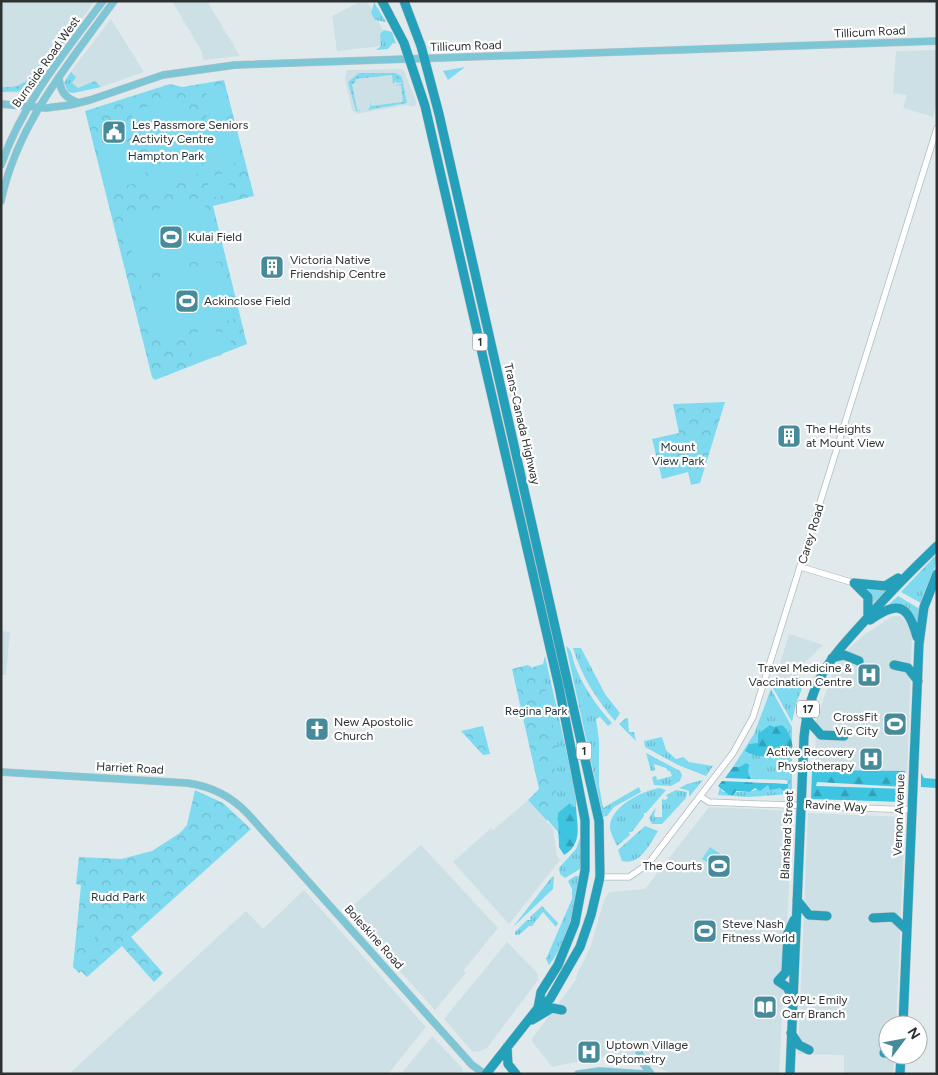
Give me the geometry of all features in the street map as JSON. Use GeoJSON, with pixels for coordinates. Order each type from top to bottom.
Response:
{"type":"FeatureCollection","features":[{"type":"Feature","properties":{"kind":"highway","name":"Trans-Canada Highway"},"geometry":{"type":"LineString","coordinates":[[382,1],[398,28],[410,58],[425,106],[580,784],[586,836],[584,877],[575,924],[562,956],[541,992],[538,1008]]}},
{"type":"Feature","properties":{"kind":"highway","name":"Trans-Canada Highway"},"geometry":{"type":"LineString","coordinates":[[404,1],[424,58],[457,191],[594,792],[599,821],[600,877]]}},
{"type":"Feature","properties":{"kind":"highway"},"geometry":{"type":"LineString","coordinates":[[854,583],[885,586],[893,582],[937,546]]}},
{"type":"Feature","properties":{"kind":"highway","name":"17"},"geometry":{"type":"LineString","coordinates":[[868,617],[908,573],[937,546]]}},
{"type":"Feature","properties":{"kind":"highway","name":"Vernon Avenue"},"geometry":{"type":"LineString","coordinates":[[903,1015],[920,644],[924,607],[937,574]]}},
{"type":"Feature","properties":{"kind":"highway"},"geometry":{"type":"LineString","coordinates":[[854,583],[868,597],[868,617]]}},
{"type":"Feature","properties":{"kind":"highway"},"geometry":{"type":"LineString","coordinates":[[857,629],[883,612],[894,607],[902,608],[908,612],[913,621],[920,644]]}},
{"type":"Feature","properties":{"kind":"highway","name":"Blanshard Street"},"geometry":{"type":"LineString","coordinates":[[790,1074],[806,718],[818,680],[832,658],[868,617]]}},
{"type":"Feature","properties":{"kind":"highway"},"geometry":{"type":"LineString","coordinates":[[832,658],[844,655],[859,661]]}},
{"type":"Feature","properties":{"kind":"highway"},"geometry":{"type":"LineString","coordinates":[[894,665],[908,668],[918,681]]}},
{"type":"Feature","properties":{"kind":"highway"},"geometry":{"type":"LineString","coordinates":[[806,718],[820,735],[844,736]]}},
{"type":"Feature","properties":{"kind":"highway"},"geometry":{"type":"LineString","coordinates":[[904,751],[915,744]]}},
{"type":"Feature","properties":{"kind":"highway","name":"1"},"geometry":{"type":"LineString","coordinates":[[485,1074],[538,1008],[550,999],[580,947],[591,915],[600,877]]}},
{"type":"Feature","properties":{"kind":"highway"},"geometry":{"type":"LineString","coordinates":[[797,900],[809,915],[827,916]]}},
{"type":"Feature","properties":{"kind":"highway"},"geometry":{"type":"LineString","coordinates":[[793,997],[787,986],[778,981],[786,972],[788,933],[796,916]]}},
{"type":"Feature","properties":{"kind":"highway"},"geometry":{"type":"LineString","coordinates":[[873,918],[893,917],[907,930]]}},
{"type":"Feature","properties":{"kind":"highway"},"geometry":{"type":"LineString","coordinates":[[525,1024],[552,1008],[562,1010]]}},
{"type":"Feature","properties":{"kind":"highway"},"geometry":{"type":"LineString","coordinates":[[791,1033],[799,1045],[809,1050]]}},
{"type":"Feature","properties":{"kind":"highway"},"geometry":{"type":"LineString","coordinates":[[507,1047],[508,1064],[516,1074]]}},
{"type":"Feature","properties":{"kind":"main road","name":"Burnside Road West"},"geometry":{"type":"LineString","coordinates":[[1,165],[8,144],[28,106],[103,1]]}},
{"type":"Feature","properties":{"kind":"main road"},"geometry":{"type":"LineString","coordinates":[[1,201],[13,158],[38,107],[114,1]]}},
{"type":"Feature","properties":{"kind":"main road","name":"Tillicum Road"},"geometry":{"type":"LineString","coordinates":[[1,104],[52,108],[79,103],[163,75],[202,68],[410,58],[937,41]]}},
{"type":"Feature","properties":{"kind":"main road"},"geometry":{"type":"LineString","coordinates":[[59,77],[62,93],[69,99],[79,103]]}},
{"type":"Feature","properties":{"kind":"main road","name":"Harriet Road"},"geometry":{"type":"LineString","coordinates":[[1,772],[187,782],[218,792],[248,814]]}},
{"type":"Feature","properties":{"kind":"main road","name":"Boleskine Road"},"geometry":{"type":"LineString","coordinates":[[248,814],[466,1058],[485,1074]]}},
{"type":"Feature","properties":{"kind":"main road"},"geometry":{"type":"LineString","coordinates":[[638,1048],[642,1062],[651,1074]]}},
{"type":"Feature","properties":{"kind":"main road"},"geometry":{"type":"LineString","coordinates":[[578,1074],[600,1071],[644,1074]]}},
{"type":"Feature","properties":{"kind":"street","name":"Carey Road"},"geometry":{"type":"LineString","coordinates":[[600,877],[625,878],[641,870],[664,844],[742,741],[753,717],[937,128]]}},
{"type":"Feature","properties":{"kind":"street"},"geometry":{"type":"LineString","coordinates":[[801,567],[854,583]]}},
{"type":"Feature","properties":{"kind":"street","name":"Ravine Way"},"geometry":{"type":"LineString","coordinates":[[702,794],[709,802],[912,810]]}},
{"type":"Feature","properties":{"kind":"shaded area"},"geometry":{"type":"Polygon","coordinates":[[[1,1],[95,1],[33,86],[19,93],[1,92],[1,1]]]}},
{"type":"Feature","properties":{"kind":"shaded area"},"geometry":{"type":"Polygon","coordinates":[[[172,1],[207,1],[240,56],[203,60],[202,52],[172,1]]]}},
{"type":"Feature","properties":{"kind":"shaded area"},"geometry":{"type":"Polygon","coordinates":[[[361,1],[365,1],[370,6],[391,45],[337,51],[332,16],[361,1]]]}},
{"type":"Feature","properties":{"kind":"shaded area"},"geometry":{"type":"Polygon","coordinates":[[[111,19],[144,72],[101,87],[73,93],[68,92],[64,86],[65,79],[111,19]]]}},
{"type":"Feature","properties":{"kind":"shaded area"},"geometry":{"type":"Polygon","coordinates":[[[937,50],[937,102],[933,117],[903,108],[907,95],[893,93],[896,51],[937,50]]]}},
{"type":"Feature","properties":{"kind":"shaded area"},"geometry":{"type":"Polygon","coordinates":[[[403,69],[417,103],[414,107],[406,105],[357,114],[352,110],[345,80],[347,70],[403,69]]]}},
{"type":"Feature","properties":{"kind":"shaded area"},"geometry":{"type":"Polygon","coordinates":[[[893,616],[900,616],[906,621],[912,633],[907,773],[815,770],[816,721],[835,666],[848,649],[865,634],[893,616]]]}},
{"type":"Feature","properties":{"kind":"shaded area"},"geometry":{"type":"Polygon","coordinates":[[[1,631],[10,632],[6,675],[1,675],[1,631]]]}},
{"type":"Feature","properties":{"kind":"shaded area"},"geometry":{"type":"Polygon","coordinates":[[[789,634],[823,645],[778,689],[773,686],[789,634]]]}},
{"type":"Feature","properties":{"kind":"shaded area"},"geometry":{"type":"Polygon","coordinates":[[[528,800],[553,829],[557,856],[560,860],[509,924],[453,862],[491,828],[493,830],[528,800]]]}},
{"type":"Feature","properties":{"kind":"shaded area"},"geometry":{"type":"Polygon","coordinates":[[[709,807],[793,811],[779,1074],[674,1074],[626,1056],[599,1057],[552,1067],[531,1040],[576,980],[577,974],[591,946],[604,900],[609,892],[645,889],[709,807]]]}},
{"type":"Feature","properties":{"kind":"shaded area"},"geometry":{"type":"Polygon","coordinates":[[[808,813],[905,817],[896,1015],[878,1015],[878,1065],[894,1065],[893,1074],[844,1074],[844,1055],[798,1054],[808,813]]]}},
{"type":"Feature","properties":{"kind":"shaded area"},"geometry":{"type":"Polygon","coordinates":[[[421,845],[498,928],[464,970],[466,973],[435,1010],[346,912],[421,845]]]}},
{"type":"Feature","properties":{"kind":"shaded area"},"geometry":{"type":"Polygon","coordinates":[[[304,890],[426,1027],[388,1074],[69,1074],[246,911],[263,929],[304,890]]]}},
{"type":"Feature","properties":{"kind":"shaded area"},"geometry":{"type":"Polygon","coordinates":[[[507,942],[538,974],[538,980],[487,1048],[478,1052],[472,1051],[444,1019],[507,942]]]}},
{"type":"Feature","properties":{"kind":"shaded area"},"geometry":{"type":"Polygon","coordinates":[[[432,1036],[463,1069],[462,1074],[401,1074],[432,1036]]]}},
{"type":"Feature","properties":{"kind":"green space"},"geometry":{"type":"Polygon","coordinates":[[[374,2],[386,22],[375,20],[371,13],[374,2]]]}},
{"type":"Feature","properties":{"kind":"green space"},"geometry":{"type":"Polygon","coordinates":[[[64,29],[69,35],[33,84],[20,91],[1,92],[1,87],[12,87],[22,84],[38,71],[64,35],[61,31],[64,29]]]}},
{"type":"Feature","properties":{"kind":"green space"},"geometry":{"type":"Polygon","coordinates":[[[384,30],[392,32],[396,44],[393,43],[388,49],[376,50],[381,46],[380,34],[384,30]]]}},
{"type":"Feature","properties":{"kind":"green space"},"geometry":{"type":"Polygon","coordinates":[[[465,67],[448,80],[443,71],[465,67]]]}},
{"type":"Feature","properties":{"kind":"green space"},"geometry":{"type":"Polygon","coordinates":[[[71,72],[76,77],[72,83],[78,88],[95,81],[101,87],[73,93],[68,92],[64,83],[71,72]]]}},
{"type":"Feature","properties":{"kind":"green space"},"geometry":{"type":"Polygon","coordinates":[[[359,73],[395,73],[401,76],[403,82],[397,83],[395,81],[393,84],[392,75],[356,79],[355,83],[352,84],[357,110],[361,111],[356,111],[348,82],[359,73]]]}},
{"type":"Feature","properties":{"kind":"green space","name":"Hampton Park"},"geometry":{"type":"Polygon","coordinates":[[[224,80],[254,196],[213,206],[247,344],[155,380],[152,377],[85,111],[170,84],[182,87],[224,80]]]}},
{"type":"Feature","properties":{"kind":"green space"},"geometry":{"type":"Polygon","coordinates":[[[403,83],[407,103],[367,110],[370,108],[370,101],[371,106],[403,102],[401,85],[394,86],[403,83]]]}},
{"type":"Feature","properties":{"kind":"green space"},"geometry":{"type":"Polygon","coordinates":[[[222,84],[231,116],[207,121],[206,87],[222,84]]]}},
{"type":"Feature","properties":{"kind":"green space"},"geometry":{"type":"Polygon","coordinates":[[[177,98],[188,105],[188,117],[197,152],[185,155],[174,154],[163,152],[154,147],[139,131],[130,110],[165,103],[177,98]]]}},
{"type":"Feature","properties":{"kind":"green space"},"geometry":{"type":"Polygon","coordinates":[[[211,125],[218,125],[238,141],[241,157],[230,169],[223,172],[210,168],[199,156],[201,138],[203,138],[211,125]]]}},
{"type":"Feature","properties":{"kind":"green space"},"geometry":{"type":"Polygon","coordinates":[[[138,144],[147,180],[113,189],[113,191],[106,193],[98,153],[138,144]]]}},
{"type":"Feature","properties":{"kind":"green space"},"geometry":{"type":"Polygon","coordinates":[[[193,156],[198,179],[152,190],[146,167],[193,156]]]}},
{"type":"Feature","properties":{"kind":"green space"},"geometry":{"type":"Polygon","coordinates":[[[226,173],[231,194],[210,198],[207,177],[226,173]]]}},
{"type":"Feature","properties":{"kind":"green space","name":"Kulai Field"},"geometry":{"type":"Polygon","coordinates":[[[203,197],[218,256],[138,276],[123,218],[203,197]]]}},
{"type":"Feature","properties":{"kind":"green space","name":"Ackinclose Field"},"geometry":{"type":"Polygon","coordinates":[[[220,262],[235,319],[155,339],[140,282],[220,262]]]}},
{"type":"Feature","properties":{"kind":"green space"},"geometry":{"type":"Polygon","coordinates":[[[215,328],[217,334],[228,331],[233,349],[222,352],[222,355],[194,362],[187,335],[215,328]]]}},
{"type":"Feature","properties":{"kind":"green space","name":"Mount View Park"},"geometry":{"type":"Polygon","coordinates":[[[725,402],[700,483],[691,485],[688,472],[662,479],[652,439],[679,433],[673,404],[725,402]]]}},
{"type":"Feature","properties":{"kind":"green space"},"geometry":{"type":"Polygon","coordinates":[[[937,554],[935,567],[921,603],[901,592],[937,554]]]}},
{"type":"Feature","properties":{"kind":"green space"},"geometry":{"type":"Polygon","coordinates":[[[865,587],[886,591],[873,603],[871,595],[865,587]]]}},
{"type":"Feature","properties":{"kind":"green space"},"geometry":{"type":"Polygon","coordinates":[[[898,596],[920,609],[917,625],[912,613],[884,609],[898,596]]]}},
{"type":"Feature","properties":{"kind":"green space"},"geometry":{"type":"Polygon","coordinates":[[[566,646],[571,651],[577,671],[585,687],[612,723],[608,726],[600,717],[596,719],[599,740],[599,785],[603,808],[639,787],[641,792],[614,807],[607,816],[603,817],[566,646]]]}},
{"type":"Feature","properties":{"kind":"green space"},"geometry":{"type":"Polygon","coordinates":[[[573,648],[581,648],[605,694],[620,713],[615,721],[590,686],[580,668],[573,648]]]}},
{"type":"Feature","properties":{"kind":"green space"},"geometry":{"type":"Polygon","coordinates":[[[545,656],[576,794],[576,807],[571,807],[570,804],[560,825],[559,840],[558,832],[545,817],[533,675],[533,667],[543,664],[545,656]]]}},
{"type":"Feature","properties":{"kind":"green space","name":"Regina Park"},"geometry":{"type":"Polygon","coordinates":[[[528,665],[542,674],[558,747],[550,749],[558,784],[547,821],[528,800],[539,789],[512,669],[528,665]]]}},
{"type":"Feature","properties":{"kind":"green space"},"geometry":{"type":"Polygon","coordinates":[[[776,675],[782,683],[794,675],[800,677],[804,683],[792,722],[773,688],[776,675]]]}},
{"type":"Feature","properties":{"kind":"green space"},"geometry":{"type":"Polygon","coordinates":[[[771,689],[792,727],[792,794],[748,797],[718,795],[720,787],[723,792],[750,792],[768,785],[788,789],[787,780],[751,779],[744,770],[733,767],[754,734],[771,689]]]}},
{"type":"Feature","properties":{"kind":"green space"},"geometry":{"type":"Polygon","coordinates":[[[628,718],[629,732],[634,732],[636,741],[619,724],[628,718]]]}},
{"type":"Feature","properties":{"kind":"green space"},"geometry":{"type":"Polygon","coordinates":[[[770,725],[774,727],[782,725],[788,732],[792,745],[791,757],[756,756],[745,751],[749,744],[758,743],[758,734],[770,725]]]}},
{"type":"Feature","properties":{"kind":"green space"},"geometry":{"type":"Polygon","coordinates":[[[483,726],[490,754],[483,755],[461,731],[483,726]]]}},
{"type":"Feature","properties":{"kind":"green space"},"geometry":{"type":"Polygon","coordinates":[[[662,737],[666,750],[676,759],[683,757],[689,762],[713,766],[706,776],[678,765],[645,747],[644,741],[662,737]]]}},
{"type":"Feature","properties":{"kind":"green space"},"geometry":{"type":"Polygon","coordinates":[[[646,753],[680,771],[682,775],[680,781],[671,786],[654,785],[652,777],[656,776],[657,780],[672,776],[666,768],[654,764],[655,770],[651,771],[646,753]]]}},
{"type":"Feature","properties":{"kind":"green space"},"geometry":{"type":"Polygon","coordinates":[[[746,763],[749,765],[748,772],[751,779],[725,778],[733,767],[740,767],[746,763]]]}},
{"type":"Feature","properties":{"kind":"green space"},"geometry":{"type":"Polygon","coordinates":[[[812,770],[905,771],[905,787],[817,782],[816,786],[905,789],[903,802],[811,799],[812,770]]]}},
{"type":"Feature","properties":{"kind":"green space"},"geometry":{"type":"Polygon","coordinates":[[[921,773],[924,778],[937,779],[937,788],[921,787],[921,773]]]}},
{"type":"Feature","properties":{"kind":"green space"},"geometry":{"type":"Polygon","coordinates":[[[703,780],[689,797],[689,791],[679,788],[687,784],[703,780]]]}},
{"type":"Feature","properties":{"kind":"green space"},"geometry":{"type":"Polygon","coordinates":[[[722,781],[788,784],[788,789],[784,791],[780,788],[770,790],[768,785],[760,791],[755,788],[750,792],[736,791],[733,795],[729,795],[718,786],[722,781]]]}},
{"type":"Feature","properties":{"kind":"green space"},"geometry":{"type":"Polygon","coordinates":[[[659,788],[666,790],[644,813],[644,816],[632,832],[629,832],[630,835],[617,846],[610,828],[611,820],[615,813],[636,796],[659,788]]]}},
{"type":"Feature","properties":{"kind":"green space","name":"Rudd Park"},"geometry":{"type":"Polygon","coordinates":[[[195,790],[223,803],[251,829],[131,937],[163,973],[154,982],[122,946],[87,977],[81,971],[79,973],[73,967],[81,885],[76,884],[79,857],[121,859],[152,851],[180,833],[187,825],[195,790]]]}},
{"type":"Feature","properties":{"kind":"green space"},"geometry":{"type":"Polygon","coordinates":[[[676,790],[687,792],[686,798],[662,824],[652,824],[649,818],[656,807],[655,817],[662,817],[662,799],[665,800],[668,798],[666,795],[676,790]]]}},
{"type":"Feature","properties":{"kind":"green space"},"geometry":{"type":"Polygon","coordinates":[[[570,803],[572,807],[576,807],[578,834],[570,851],[564,855],[559,847],[558,813],[570,803]]]}},
{"type":"Feature","properties":{"kind":"green space"},"geometry":{"type":"Polygon","coordinates":[[[645,826],[658,831],[648,848],[634,860],[622,861],[618,850],[645,826]]]}},
{"type":"Feature","properties":{"kind":"green space"},"geometry":{"type":"Polygon","coordinates":[[[580,838],[580,869],[565,878],[560,874],[559,868],[576,849],[580,838]]]}},
{"type":"Feature","properties":{"kind":"green space","name":"The Courts"},"geometry":{"type":"Polygon","coordinates":[[[710,847],[725,857],[724,873],[702,859],[710,847]]]}},
{"type":"Feature","properties":{"kind":"green space"},"geometry":{"type":"Polygon","coordinates":[[[554,876],[553,889],[513,927],[551,878],[554,876]]]}},
{"type":"Feature","properties":{"kind":"green space"},"geometry":{"type":"Polygon","coordinates":[[[575,876],[579,876],[578,886],[570,923],[561,946],[549,965],[546,959],[572,899],[572,889],[568,881],[575,876]]]}},
{"type":"Feature","properties":{"kind":"green space"},"geometry":{"type":"Polygon","coordinates":[[[542,906],[558,923],[556,927],[543,912],[532,926],[529,926],[519,935],[515,935],[515,932],[527,920],[531,920],[530,917],[542,906]]]}},
{"type":"Feature","properties":{"kind":"green space"},"geometry":{"type":"Polygon","coordinates":[[[84,924],[96,925],[94,949],[82,948],[84,924]]]}},
{"type":"Feature","properties":{"kind":"place","name":"Les Passmore Seniors Activity Centre"},"geometry":{"type":"Point","coordinates":[114,132]}},
{"type":"Feature","properties":{"kind":"place","name":"Kulai Field"},"geometry":{"type":"Point","coordinates":[171,237]}},
{"type":"Feature","properties":{"kind":"place","name":"Victoria Native Friendship Centre"},"geometry":{"type":"Point","coordinates":[272,267]}},
{"type":"Feature","properties":{"kind":"place","name":"Ackinclose Field"},"geometry":{"type":"Point","coordinates":[187,301]}},
{"type":"Feature","properties":{"kind":"place","name":"The Heights at Mount View"},"geometry":{"type":"Point","coordinates":[789,436]}},
{"type":"Feature","properties":{"kind":"place","name":"Travel Medicine & Vaccination Centre"},"geometry":{"type":"Point","coordinates":[869,675]}},
{"type":"Feature","properties":{"kind":"place","name":"CrossFit Vic City"},"geometry":{"type":"Point","coordinates":[895,724]}},
{"type":"Feature","properties":{"kind":"place","name":"New Apostolic Church"},"geometry":{"type":"Point","coordinates":[317,729]}},
{"type":"Feature","properties":{"kind":"place","name":"Active Recovery Physiotherapy"},"geometry":{"type":"Point","coordinates":[871,759]}},
{"type":"Feature","properties":{"kind":"place","name":"The Courts"},"geometry":{"type":"Point","coordinates":[719,866]}},
{"type":"Feature","properties":{"kind":"place","name":"Steve Nash Fitness World"},"geometry":{"type":"Point","coordinates":[705,931]}},
{"type":"Feature","properties":{"kind":"place","name":"GVPL: Emily Carr Branch"},"geometry":{"type":"Point","coordinates":[765,1007]}},
{"type":"Feature","properties":{"kind":"place","name":"Uptown Village Optometry"},"geometry":{"type":"Point","coordinates":[589,1052]}}]}
